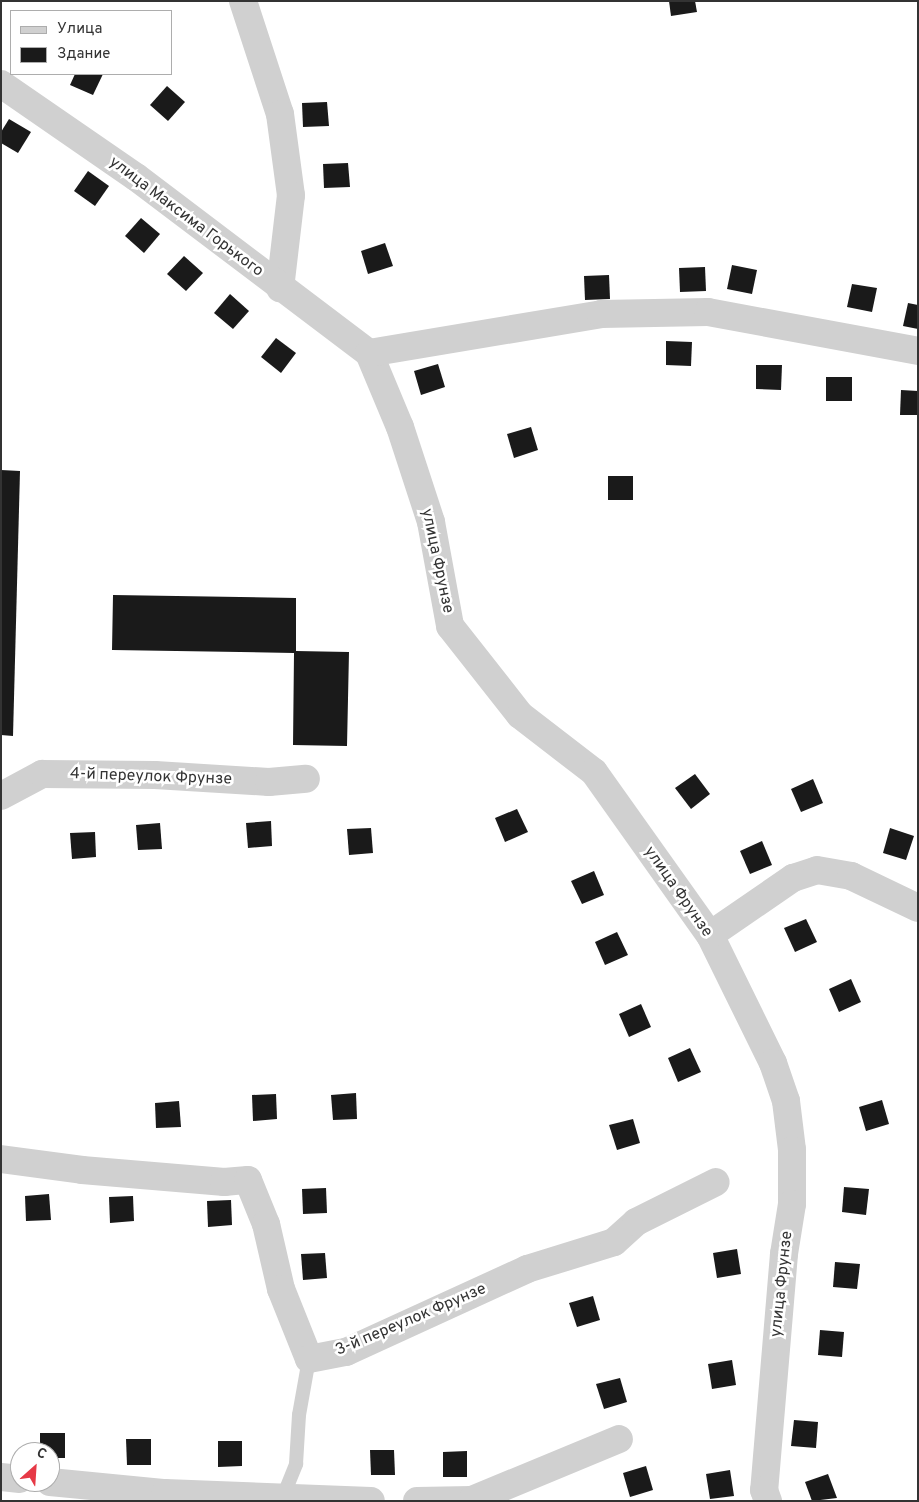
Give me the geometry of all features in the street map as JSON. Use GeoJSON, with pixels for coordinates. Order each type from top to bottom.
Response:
{"type":"FeatureCollection","features":[{"type":"Feature","properties":{"kind":"street"},"geometry":{"type":"LineString","coordinates":[[243,1],[280,114],[291,195],[280,288]]}},
{"type":"Feature","properties":{"kind":"street","name":"улица Максима Горького"},"geometry":{"type":"LineString","coordinates":[[1,84],[136,177],[369,354]]}},
{"type":"Feature","properties":{"kind":"street"},"geometry":{"type":"LineString","coordinates":[[369,354],[601,314],[708,312],[918,351]]}},
{"type":"Feature","properties":{"kind":"street","name":"улица Фрунзе"},"geometry":{"type":"LineString","coordinates":[[369,354],[400,427],[431,522],[450,626],[520,715],[594,772],[710,935],[773,1063],[786,1101],[792,1150],[792,1204],[784,1254],[764,1490],[768,1501]]}},
{"type":"Feature","properties":{"kind":"street","name":"4-й переулок Фрунзе"},"geometry":{"type":"LineString","coordinates":[[1,796],[42,774],[155,775],[269,782],[306,779]]}},
{"type":"Feature","properties":{"kind":"street"},"geometry":{"type":"LineString","coordinates":[[710,935],[794,878],[817,870],[851,876],[918,908]]}},
{"type":"Feature","properties":{"kind":"street"},"geometry":{"type":"LineString","coordinates":[[1,1159],[82,1170],[224,1182],[248,1180],[266,1224],[282,1289],[309,1359]]}},
{"type":"Feature","properties":{"kind":"street","name":"3-й переулок Фрунзе"},"geometry":{"type":"LineString","coordinates":[[309,1359],[346,1352],[527,1269],[614,1242],[636,1222],[716,1182]]}},
{"type":"Feature","properties":{"kind":"street"},"geometry":{"type":"LineString","coordinates":[[417,1501],[472,1500],[620,1439]]}},
{"type":"Feature","properties":{"kind":"street"},"geometry":{"type":"LineString","coordinates":[[60,1483],[165,1493],[282,1500],[371,1501]]}},
{"type":"Feature","properties":{"kind":"lane"},"geometry":{"type":"LineString","coordinates":[[282,1500],[296,1464],[299,1415],[309,1359]]}},
{"type":"Feature","properties":{"kind":"building"},"geometry":{"type":"Polygon","coordinates":[[[669,1],[695,1],[697,12],[671,16],[669,1]]]}},
{"type":"Feature","properties":{"kind":"building"},"geometry":{"type":"Polygon","coordinates":[[[75,75],[103,75],[93,95],[70,85],[75,75]]]}},
{"type":"Feature","properties":{"kind":"building"},"geometry":{"type":"Polygon","coordinates":[[[167,86],[185,102],[168,121],[150,105],[167,86]]]}},
{"type":"Feature","properties":{"kind":"building"},"geometry":{"type":"Polygon","coordinates":[[[327,102],[329,126],[303,127],[302,103],[327,102]]]}},
{"type":"Feature","properties":{"kind":"building"},"geometry":{"type":"Polygon","coordinates":[[[9,119],[31,132],[18,153],[1,143],[1,132],[9,119]]]}},
{"type":"Feature","properties":{"kind":"building"},"geometry":{"type":"Polygon","coordinates":[[[348,163],[350,187],[324,188],[323,164],[348,163]]]}},
{"type":"Feature","properties":{"kind":"building"},"geometry":{"type":"Polygon","coordinates":[[[88,171],[109,186],[95,206],[74,191],[88,171]]]}},
{"type":"Feature","properties":{"kind":"building"},"geometry":{"type":"Polygon","coordinates":[[[141,218],[160,234],[144,253],[125,236],[141,218]]]}},
{"type":"Feature","properties":{"kind":"building"},"geometry":{"type":"Polygon","coordinates":[[[385,243],[393,266],[368,274],[361,251],[385,243]]]}},
{"type":"Feature","properties":{"kind":"building"},"geometry":{"type":"Polygon","coordinates":[[[184,256],[203,273],[186,291],[167,274],[184,256]]]}},
{"type":"Feature","properties":{"kind":"building"},"geometry":{"type":"Polygon","coordinates":[[[732,265],[757,270],[752,294],[727,289],[732,265]]]}},
{"type":"Feature","properties":{"kind":"building"},"geometry":{"type":"Polygon","coordinates":[[[705,267],[706,291],[680,292],[679,268],[705,267]]]}},
{"type":"Feature","properties":{"kind":"building"},"geometry":{"type":"Polygon","coordinates":[[[609,275],[610,299],[585,300],[584,276],[609,275]]]}},
{"type":"Feature","properties":{"kind":"building"},"geometry":{"type":"Polygon","coordinates":[[[852,284],[877,288],[872,312],[847,307],[852,284]]]}},
{"type":"Feature","properties":{"kind":"building"},"geometry":{"type":"Polygon","coordinates":[[[230,294],[249,311],[233,329],[214,313],[230,294]]]}},
{"type":"Feature","properties":{"kind":"building"},"geometry":{"type":"Polygon","coordinates":[[[908,303],[918,305],[918,329],[903,326],[908,303]]]}},
{"type":"Feature","properties":{"kind":"building"},"geometry":{"type":"Polygon","coordinates":[[[276,338],[296,353],[281,373],[261,357],[276,338]]]}},
{"type":"Feature","properties":{"kind":"building"},"geometry":{"type":"Polygon","coordinates":[[[666,341],[692,342],[691,366],[666,365],[666,341]]]}},
{"type":"Feature","properties":{"kind":"building"},"geometry":{"type":"Polygon","coordinates":[[[438,364],[445,387],[421,395],[414,371],[438,364]]]}},
{"type":"Feature","properties":{"kind":"building"},"geometry":{"type":"Polygon","coordinates":[[[756,365],[782,365],[781,390],[756,389],[756,365]]]}},
{"type":"Feature","properties":{"kind":"building"},"geometry":{"type":"Polygon","coordinates":[[[826,377],[852,377],[852,401],[826,401],[826,377]]]}},
{"type":"Feature","properties":{"kind":"building"},"geometry":{"type":"Polygon","coordinates":[[[901,390],[918,391],[918,415],[900,415],[901,390]]]}},
{"type":"Feature","properties":{"kind":"building"},"geometry":{"type":"Polygon","coordinates":[[[531,427],[538,450],[514,458],[507,434],[531,427]]]}},
{"type":"Feature","properties":{"kind":"building"},"geometry":{"type":"Polygon","coordinates":[[[1,470],[20,471],[13,736],[1,735],[1,470]]]}},
{"type":"Feature","properties":{"kind":"building"},"geometry":{"type":"Polygon","coordinates":[[[608,476],[633,476],[633,500],[608,500],[608,476]]]}},
{"type":"Feature","properties":{"kind":"building"},"geometry":{"type":"Polygon","coordinates":[[[113,595],[296,598],[296,651],[349,652],[347,746],[293,745],[294,653],[112,650],[113,595]]]}},
{"type":"Feature","properties":{"kind":"building"},"geometry":{"type":"Polygon","coordinates":[[[695,774],[710,794],[691,809],[675,788],[695,774]]]}},
{"type":"Feature","properties":{"kind":"building"},"geometry":{"type":"Polygon","coordinates":[[[813,779],[823,803],[801,812],[791,789],[813,779]]]}},
{"type":"Feature","properties":{"kind":"building"},"geometry":{"type":"Polygon","coordinates":[[[517,809],[528,832],[505,842],[495,818],[517,809]]]}},
{"type":"Feature","properties":{"kind":"building"},"geometry":{"type":"Polygon","coordinates":[[[271,821],[272,846],[248,848],[246,823],[271,821]]]}},
{"type":"Feature","properties":{"kind":"building"},"geometry":{"type":"Polygon","coordinates":[[[160,823],[162,849],[138,850],[136,825],[160,823]]]}},
{"type":"Feature","properties":{"kind":"building"},"geometry":{"type":"Polygon","coordinates":[[[371,828],[373,853],[349,855],[347,829],[371,828]]]}},
{"type":"Feature","properties":{"kind":"building"},"geometry":{"type":"Polygon","coordinates":[[[890,828],[914,836],[906,860],[883,853],[890,828]]]}},
{"type":"Feature","properties":{"kind":"building"},"geometry":{"type":"Polygon","coordinates":[[[95,832],[96,857],[72,859],[70,833],[95,832]]]}},
{"type":"Feature","properties":{"kind":"building"},"geometry":{"type":"Polygon","coordinates":[[[762,841],[772,865],[750,874],[740,851],[762,841]]]}},
{"type":"Feature","properties":{"kind":"building"},"geometry":{"type":"Polygon","coordinates":[[[594,871],[604,895],[582,904],[571,881],[594,871]]]}},
{"type":"Feature","properties":{"kind":"building"},"geometry":{"type":"Polygon","coordinates":[[[806,919],[817,942],[795,952],[784,928],[806,919]]]}},
{"type":"Feature","properties":{"kind":"building"},"geometry":{"type":"Polygon","coordinates":[[[617,932],[628,955],[605,965],[595,942],[617,932]]]}},
{"type":"Feature","properties":{"kind":"building"},"geometry":{"type":"Polygon","coordinates":[[[851,979],[861,1002],[839,1012],[829,989],[851,979]]]}},
{"type":"Feature","properties":{"kind":"building"},"geometry":{"type":"Polygon","coordinates":[[[641,1004],[651,1027],[629,1037],[619,1014],[641,1004]]]}},
{"type":"Feature","properties":{"kind":"building"},"geometry":{"type":"Polygon","coordinates":[[[690,1048],[701,1072],[678,1082],[668,1058],[690,1048]]]}},
{"type":"Feature","properties":{"kind":"building"},"geometry":{"type":"Polygon","coordinates":[[[356,1093],[357,1119],[333,1120],[331,1095],[356,1093]]]}},
{"type":"Feature","properties":{"kind":"building"},"geometry":{"type":"Polygon","coordinates":[[[276,1094],[277,1119],[253,1121],[252,1095],[276,1094]]]}},
{"type":"Feature","properties":{"kind":"building"},"geometry":{"type":"Polygon","coordinates":[[[882,1100],[889,1124],[866,1131],[859,1107],[882,1100]]]}},
{"type":"Feature","properties":{"kind":"building"},"geometry":{"type":"Polygon","coordinates":[[[179,1101],[181,1127],[156,1128],[155,1103],[179,1101]]]}},
{"type":"Feature","properties":{"kind":"building"},"geometry":{"type":"Polygon","coordinates":[[[633,1119],[640,1143],[617,1150],[609,1125],[633,1119]]]}},
{"type":"Feature","properties":{"kind":"building"},"geometry":{"type":"Polygon","coordinates":[[[844,1187],[869,1189],[866,1215],[842,1212],[844,1187]]]}},
{"type":"Feature","properties":{"kind":"building"},"geometry":{"type":"Polygon","coordinates":[[[326,1188],[327,1213],[303,1214],[302,1189],[326,1188]]]}},
{"type":"Feature","properties":{"kind":"building"},"geometry":{"type":"Polygon","coordinates":[[[49,1194],[51,1220],[26,1221],[25,1196],[49,1194]]]}},
{"type":"Feature","properties":{"kind":"building"},"geometry":{"type":"Polygon","coordinates":[[[133,1196],[134,1221],[110,1223],[109,1197],[133,1196]]]}},
{"type":"Feature","properties":{"kind":"building"},"geometry":{"type":"Polygon","coordinates":[[[231,1200],[232,1225],[208,1227],[207,1201],[231,1200]]]}},
{"type":"Feature","properties":{"kind":"building"},"geometry":{"type":"Polygon","coordinates":[[[737,1249],[741,1274],[717,1278],[713,1253],[737,1249]]]}},
{"type":"Feature","properties":{"kind":"building"},"geometry":{"type":"Polygon","coordinates":[[[325,1253],[327,1278],[303,1280],[301,1254],[325,1253]]]}},
{"type":"Feature","properties":{"kind":"building"},"geometry":{"type":"Polygon","coordinates":[[[835,1262],[860,1264],[857,1289],[833,1287],[835,1262]]]}},
{"type":"Feature","properties":{"kind":"building"},"geometry":{"type":"Polygon","coordinates":[[[593,1296],[600,1320],[577,1327],[569,1303],[593,1296]]]}},
{"type":"Feature","properties":{"kind":"building"},"geometry":{"type":"Polygon","coordinates":[[[820,1330],[844,1332],[842,1357],[818,1355],[820,1330]]]}},
{"type":"Feature","properties":{"kind":"building"},"geometry":{"type":"Polygon","coordinates":[[[732,1360],[736,1385],[712,1389],[708,1364],[732,1360]]]}},
{"type":"Feature","properties":{"kind":"building"},"geometry":{"type":"Polygon","coordinates":[[[620,1378],[627,1402],[604,1409],[596,1384],[620,1378]]]}},
{"type":"Feature","properties":{"kind":"building"},"geometry":{"type":"Polygon","coordinates":[[[794,1420],[818,1422],[816,1448],[791,1446],[794,1420]]]}},
{"type":"Feature","properties":{"kind":"building"},"geometry":{"type":"Polygon","coordinates":[[[40,1433],[65,1433],[65,1458],[60,1458],[60,1442],[40,1442],[40,1433]]]}},
{"type":"Feature","properties":{"kind":"building"},"geometry":{"type":"Polygon","coordinates":[[[126,1439],[151,1439],[151,1465],[127,1465],[126,1439]]]}},
{"type":"Feature","properties":{"kind":"building"},"geometry":{"type":"Polygon","coordinates":[[[218,1441],[242,1441],[242,1466],[218,1467],[218,1441]]]}},
{"type":"Feature","properties":{"kind":"building"},"geometry":{"type":"Polygon","coordinates":[[[370,1450],[394,1450],[395,1475],[371,1475],[370,1450]]]}},
{"type":"Feature","properties":{"kind":"building"},"geometry":{"type":"Polygon","coordinates":[[[467,1451],[467,1477],[443,1477],[443,1452],[467,1451]]]}},
{"type":"Feature","properties":{"kind":"building"},"geometry":{"type":"Polygon","coordinates":[[[646,1466],[653,1490],[630,1497],[623,1473],[646,1466]]]}},
{"type":"Feature","properties":{"kind":"building"},"geometry":{"type":"Polygon","coordinates":[[[730,1470],[734,1496],[710,1499],[706,1474],[730,1470]]]}},
{"type":"Feature","properties":{"kind":"building"},"geometry":{"type":"Polygon","coordinates":[[[828,1474],[837,1498],[812,1501],[805,1482],[828,1474]]]}}]}
